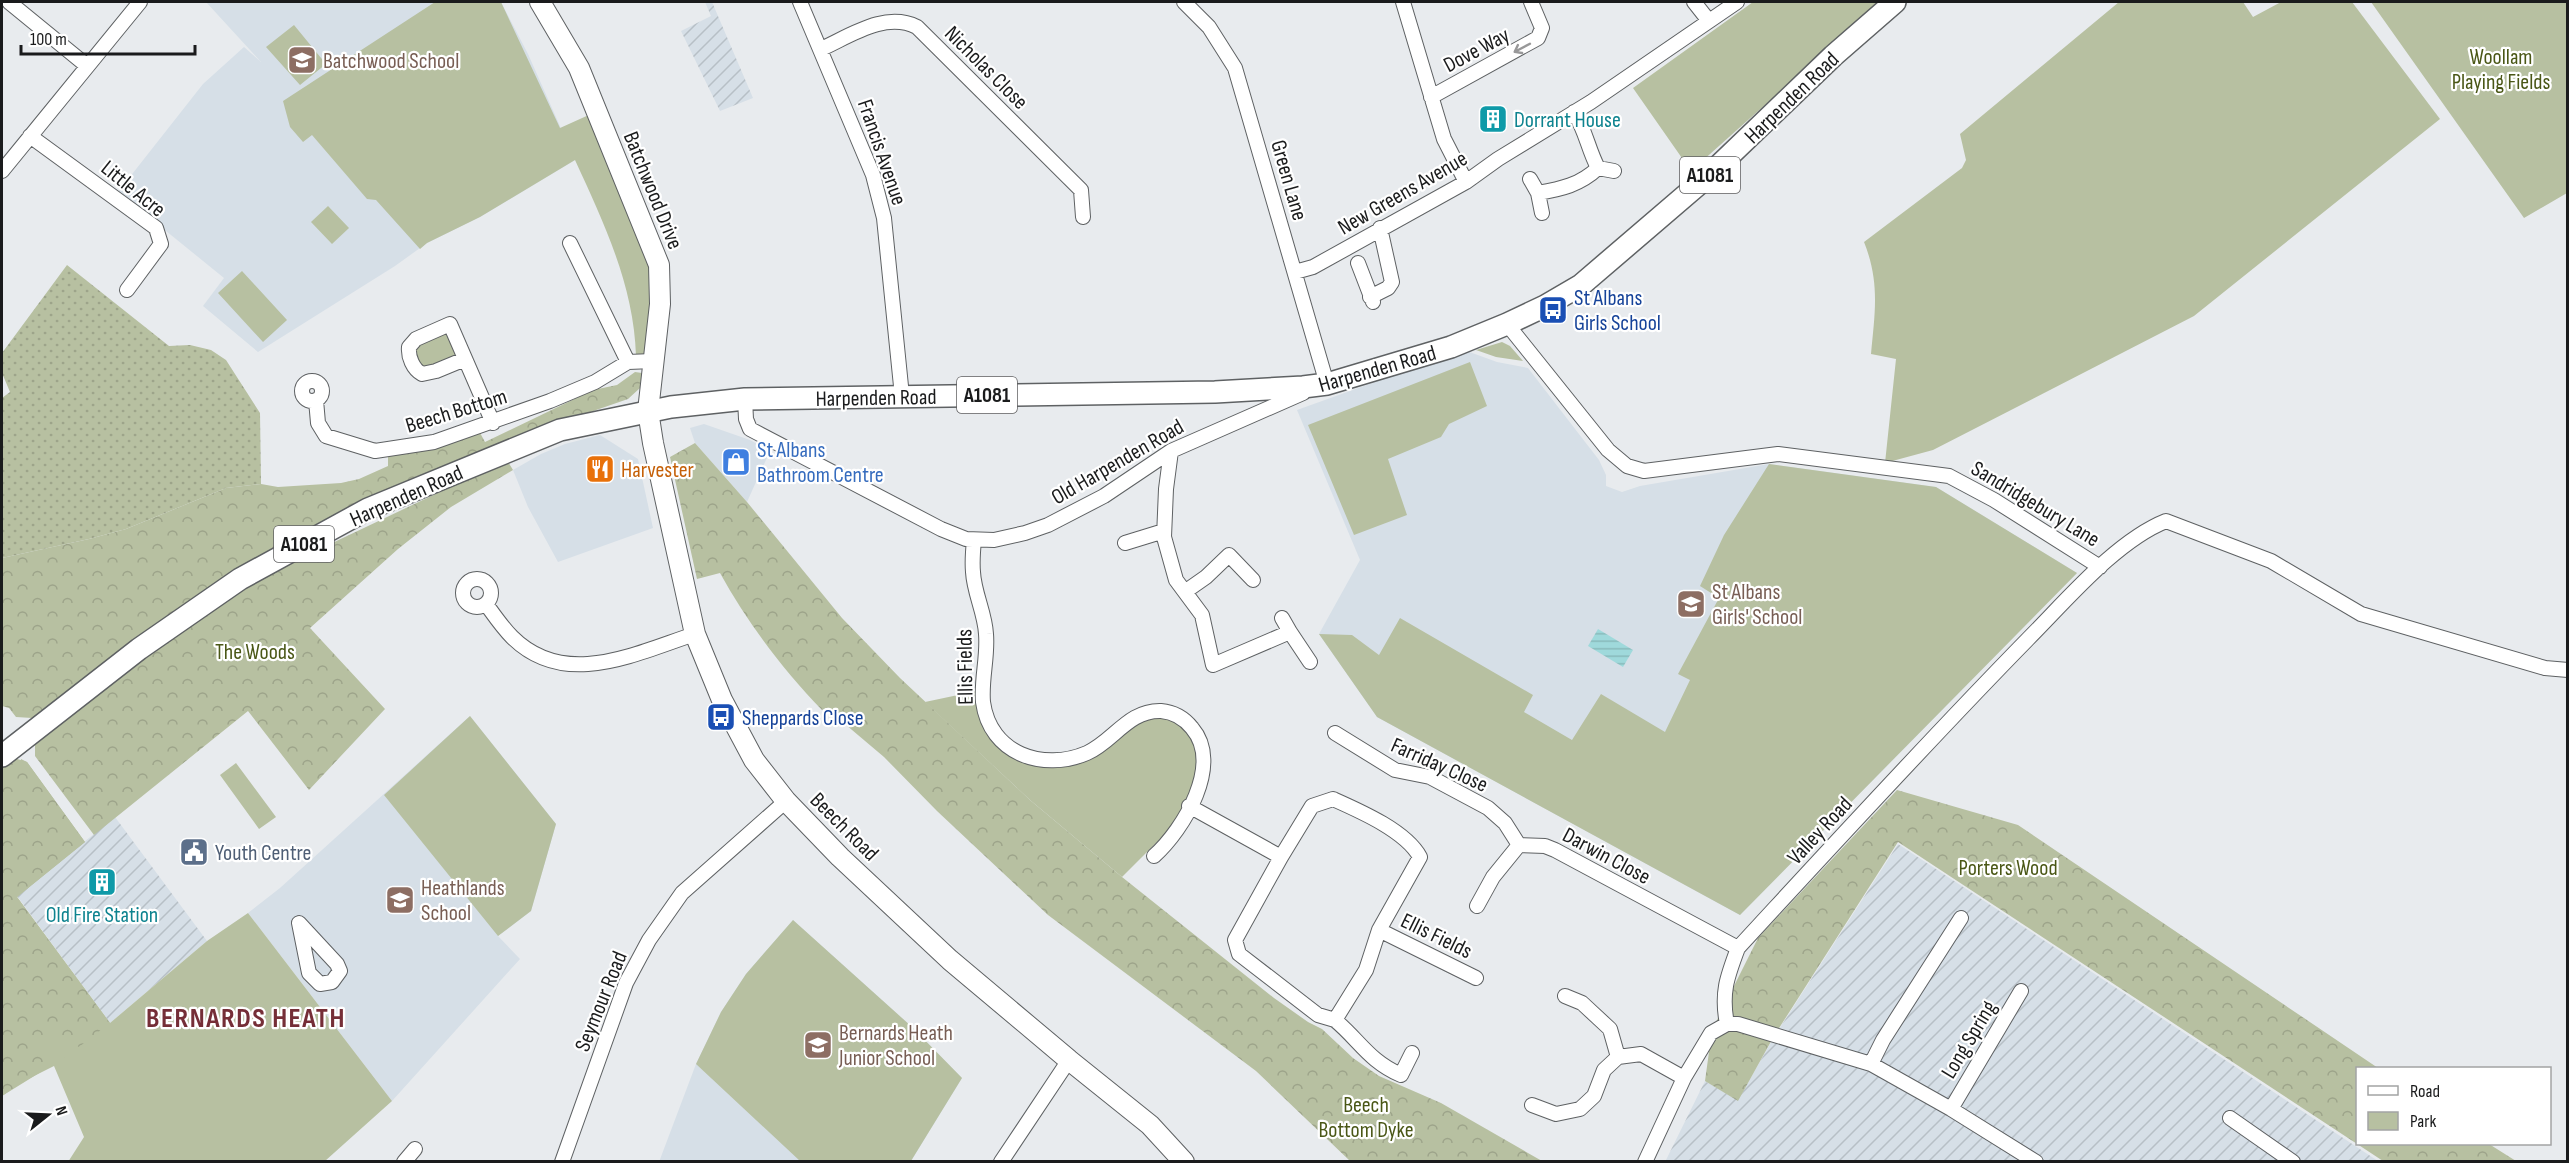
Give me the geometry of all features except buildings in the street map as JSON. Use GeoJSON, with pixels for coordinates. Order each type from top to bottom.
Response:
{"type":"FeatureCollection","features":[{"type":"Feature","properties":{"kind":"main road","name":"Harpenden Road"},"geometry":{"type":"LineString","coordinates":[[2,756],[139,649],[240,579],[368,509],[560,430],[648,411],[745,399],[1215,392],[1327,384],[1418,358],[1507,324],[1581,285],[1658,222],[1833,56],[1895,2]]}},
{"type":"Feature","properties":{"kind":"street"},"geometry":{"type":"LineString","coordinates":[[9,2],[86,65]]}},
{"type":"Feature","properties":{"kind":"street"},"geometry":{"type":"LineString","coordinates":[[2,171],[86,65],[141,2]]}},
{"type":"Feature","properties":{"kind":"street","name":"Batchwood Drive"},"geometry":{"type":"LineString","coordinates":[[540,2],[579,68],[659,265],[660,304],[648,411]]}},
{"type":"Feature","properties":{"kind":"street","name":"Francis Avenue"},"geometry":{"type":"LineString","coordinates":[[800,2],[873,175],[884,218],[902,396]]}},
{"type":"Feature","properties":{"kind":"street","name":"Green Lane"},"geometry":{"type":"LineString","coordinates":[[1184,2],[1214,33],[1235,68],[1327,384]]}},
{"type":"Feature","properties":{"kind":"street"},"geometry":{"type":"LineString","coordinates":[[1403,2],[1444,139],[1466,182]]}},
{"type":"Feature","properties":{"kind":"street","name":"Dove Way"},"geometry":{"type":"LineString","coordinates":[[1431,97],[1538,38],[1542,28],[1531,2]]}},
{"type":"Feature","properties":{"kind":"street"},"geometry":{"type":"LineString","coordinates":[[1694,2],[1709,21]]}},
{"type":"Feature","properties":{"kind":"street","name":"New Greens Avenue"},"geometry":{"type":"LineString","coordinates":[[1295,272],[1313,267],[1466,182],[1737,2]]}},
{"type":"Feature","properties":{"kind":"street","name":"Nicholas Close"},"geometry":{"type":"LineString","coordinates":[[821,49],[883,22],[906,22],[917,27],[1081,190],[1083,217]]}},
{"type":"Feature","properties":{"kind":"street"},"geometry":{"type":"LineString","coordinates":[[1574,112],[1584,129],[1591,154],[1598,168]]}},
{"type":"Feature","properties":{"kind":"street","name":"Little Acre"},"geometry":{"type":"LineString","coordinates":[[30,136],[156,228],[161,244],[127,290]]}},
{"type":"Feature","properties":{"kind":"street"},"geometry":{"type":"LineString","coordinates":[[1598,168],[1614,171]]}},
{"type":"Feature","properties":{"kind":"street"},"geometry":{"type":"LineString","coordinates":[[1538,193],[1568,187],[1589,176],[1598,168]]}},
{"type":"Feature","properties":{"kind":"street"},"geometry":{"type":"LineString","coordinates":[[1530,179],[1538,193],[1542,213]]}},
{"type":"Feature","properties":{"kind":"street"},"geometry":{"type":"LineString","coordinates":[[1369,302],[1388,288],[1392,282],[1380,228]]}},
{"type":"Feature","properties":{"kind":"street"},"geometry":{"type":"LineString","coordinates":[[570,243],[628,362],[653,361]]}},
{"type":"Feature","properties":{"kind":"street"},"geometry":{"type":"LineString","coordinates":[[1358,263],[1369,302]]}},
{"type":"Feature","properties":{"kind":"street"},"geometry":{"type":"LineString","coordinates":[[1369,302],[1390,296]]}},
{"type":"Feature","properties":{"kind":"street","name":"Sandridgebury Lane"},"geometry":{"type":"LineString","coordinates":[[1507,324],[1608,450],[1627,466],[1644,471],[1778,454],[1950,476],[1994,500],[2100,567],[2153,526],[2166,521],[2271,561],[2361,614],[2546,668],[2568,670]]}},
{"type":"Feature","properties":{"kind":"street"},"geometry":{"type":"LineString","coordinates":[[465,359],[493,423]]}},
{"type":"Feature","properties":{"kind":"street","name":"Beech Bottom"},"geometry":{"type":"LineString","coordinates":[[316,400],[318,423],[326,436],[375,451],[434,442],[493,423],[595,382],[628,362]]}},
{"type":"Feature","properties":{"kind":"street","name":"Old Harpenden Road"},"geometry":{"type":"LineString","coordinates":[[745,399],[746,419],[750,429],[941,529],[974,540],[1010,537],[1048,525],[1104,496],[1171,451],[1304,393]]}},
{"type":"Feature","properties":{"kind":"street","name":"Beech Road"},"geometry":{"type":"LineString","coordinates":[[648,411],[668,517],[695,634],[722,700],[754,760],[786,801],[840,857],[950,960],[1150,1125],[1184,1161]]}},
{"type":"Feature","properties":{"kind":"street"},"geometry":{"type":"LineString","coordinates":[[1171,451],[1166,489],[1164,537],[1176,580],[1202,615],[1213,665],[1290,632]]}},
{"type":"Feature","properties":{"kind":"street"},"geometry":{"type":"LineString","coordinates":[[1125,543],[1164,531]]}},
{"type":"Feature","properties":{"kind":"street","name":"Ellis Fields"},"geometry":{"type":"LineString","coordinates":[[974,540],[973,572],[986,632],[983,702],[986,716],[997,736],[1027,758],[1053,762],[1066,760],[1090,752],[1134,717],[1152,712],[1171,713],[1188,723],[1199,738],[1204,767],[1175,834],[1154,856]]}},
{"type":"Feature","properties":{"kind":"street"},"geometry":{"type":"LineString","coordinates":[[1186,591],[1206,578],[1229,555],[1253,580]]}},
{"type":"Feature","properties":{"kind":"street","name":"Valley Road"},"geometry":{"type":"LineString","coordinates":[[1727,1024],[1724,1004],[1725,983],[1738,948],[1936,733],[2100,567]]}},
{"type":"Feature","properties":{"kind":"street"},"geometry":{"type":"LineString","coordinates":[[486,604],[513,638],[539,656],[568,665],[597,665],[695,634]]}},
{"type":"Feature","properties":{"kind":"street"},"geometry":{"type":"LineString","coordinates":[[1282,618],[1310,662]]}},
{"type":"Feature","properties":{"kind":"street","name":"Farriday Close"},"geometry":{"type":"LineString","coordinates":[[1335,733],[1395,770],[1430,777],[1488,808],[1505,823],[1519,845]]}},
{"type":"Feature","properties":{"kind":"street","name":"Ellis Fields"},"geometry":{"type":"LineString","coordinates":[[1335,1020],[1366,970],[1379,930],[1420,857],[1414,847],[1396,832],[1333,799],[1312,806],[1281,857],[1235,940],[1239,954],[1318,1015],[1335,1020],[1355,1038],[1366,1054],[1401,1075],[1412,1053]]}},
{"type":"Feature","properties":{"kind":"street","name":"Seymour Road"},"geometry":{"type":"LineString","coordinates":[[562,1161],[626,983],[649,940],[682,893],[786,801]]}},
{"type":"Feature","properties":{"kind":"street"},"geometry":{"type":"LineString","coordinates":[[1189,806],[1281,857]]}},
{"type":"Feature","properties":{"kind":"street"},"geometry":{"type":"LineString","coordinates":[[1477,906],[1493,877],[1519,845]]}},
{"type":"Feature","properties":{"kind":"street","name":"Darwin Close"},"geometry":{"type":"LineString","coordinates":[[1519,845],[1545,846],[1555,850],[1738,948]]}},
{"type":"Feature","properties":{"kind":"street"},"geometry":{"type":"LineString","coordinates":[[1871,1064],[1883,1040],[1961,918]]}},
{"type":"Feature","properties":{"kind":"street","name":"Ellis Fields"},"geometry":{"type":"LineString","coordinates":[[1379,930],[1476,978]]}},
{"type":"Feature","properties":{"kind":"street","name":"Long Spring"},"geometry":{"type":"LineString","coordinates":[[1951,1109],[2021,991]]}},
{"type":"Feature","properties":{"kind":"street"},"geometry":{"type":"LineString","coordinates":[[1565,996],[1582,1003],[1610,1029],[1618,1057]]}},
{"type":"Feature","properties":{"kind":"street"},"geometry":{"type":"LineString","coordinates":[[1645,1161],[1684,1078],[1711,1033],[1727,1024],[1738,1024],[1871,1064],[2036,1161]]}},
{"type":"Feature","properties":{"kind":"street"},"geometry":{"type":"LineString","coordinates":[[1533,1105],[1556,1114],[1580,1108],[1594,1096],[1604,1070],[1618,1057],[1641,1054],[1684,1078]]}},
{"type":"Feature","properties":{"kind":"street"},"geometry":{"type":"LineString","coordinates":[[1001,1161],[1069,1060]]}},
{"type":"Feature","properties":{"kind":"street"},"geometry":{"type":"LineString","coordinates":[[2230,1118],[2276,1157],[2293,1161]]}},
{"type":"Feature","properties":{"kind":"street"},"geometry":{"type":"LineString","coordinates":[[405,1161],[415,1149]]}},
{"type":"Feature","properties":{"kind":"shaded area"},"geometry":{"type":"Polygon","coordinates":[[[206,2],[501,2],[528,54],[575,160],[480,217],[427,243],[395,266],[258,352],[203,306],[224,278],[118,192],[203,84],[244,47],[261,62],[206,2]]]}},
{"type":"Feature","properties":{"kind":"shaded area"},"geometry":{"type":"Polygon","coordinates":[[[705,2],[712,2],[753,98],[720,111],[681,31],[711,16],[705,2]]]}},
{"type":"Feature","properties":{"kind":"shaded area","name":"St Albans Girls' School"},"geometry":{"type":"Polygon","coordinates":[[[1464,350],[1497,362],[1528,368],[1599,460],[1606,475],[1606,486],[1622,492],[1640,486],[1769,464],[1936,487],[2077,573],[1740,915],[1377,717],[1319,634],[1360,560],[1297,410],[1464,350]]]}},
{"type":"Feature","properties":{"kind":"shaded area"},"geometry":{"type":"Polygon","coordinates":[[[704,424],[750,440],[770,451],[747,502],[695,443],[690,428],[704,424]]]}},
{"type":"Feature","properties":{"kind":"shaded area"},"geometry":{"type":"Polygon","coordinates":[[[600,435],[638,459],[653,528],[558,562],[528,507],[513,470],[565,444],[600,435]]]}},
{"type":"Feature","properties":{"kind":"shaded area","name":"Heathlands School"},"geometry":{"type":"Polygon","coordinates":[[[470,716],[556,824],[531,911],[498,936],[520,959],[392,1101],[248,913],[280,888],[470,716]]]}},
{"type":"Feature","properties":{"kind":"shaded area"},"geometry":{"type":"Polygon","coordinates":[[[115,817],[207,941],[110,1023],[17,896],[115,817]]]}},
{"type":"Feature","properties":{"kind":"shaded area"},"geometry":{"type":"Polygon","coordinates":[[[1898,844],[2378,1161],[1665,1162],[1705,1081],[1738,1100],[1774,1037],[1898,844]]]}},
{"type":"Feature","properties":{"kind":"shaded area","name":"Bernards Heath Junior School"},"geometry":{"type":"Polygon","coordinates":[[[793,920],[912,1027],[962,1078],[911,1161],[659,1162],[696,1064],[721,1012],[746,974],[793,920]]]}},
{"type":"Feature","properties":{"kind":"green space"},"geometry":{"type":"Polygon","coordinates":[[[435,2],[501,2],[560,128],[591,114],[648,252],[654,283],[645,352],[641,356],[636,356],[630,305],[616,255],[575,160],[480,217],[427,243],[420,249],[376,200],[367,199],[312,135],[303,142],[290,127],[283,101],[435,2]]]}},
{"type":"Feature","properties":{"kind":"green space"},"geometry":{"type":"Polygon","coordinates":[[[1753,2],[1880,2],[1691,171],[1633,88],[1753,2]]]}},
{"type":"Feature","properties":{"kind":"green space"},"geometry":{"type":"Polygon","coordinates":[[[2119,2],[2243,2],[2253,17],[2281,2],[2352,2],[2440,119],[2194,316],[1933,450],[1885,463],[1896,359],[1871,354],[1875,297],[1872,270],[1864,242],[1962,168],[1966,160],[1960,134],[2119,2]]]}},
{"type":"Feature","properties":{"kind":"green space","name":"Woollam Playing Fields"},"geometry":{"type":"Polygon","coordinates":[[[2371,2],[2567,2],[2567,193],[2524,218],[2371,2]]]}},
{"type":"Feature","properties":{"kind":"green space"},"geometry":{"type":"Polygon","coordinates":[[[294,25],[326,64],[300,85],[266,47],[294,25]]]}},
{"type":"Feature","properties":{"kind":"green space"},"geometry":{"type":"Polygon","coordinates":[[[328,206],[349,228],[332,244],[311,222],[328,206]]]}},
{"type":"Feature","properties":{"kind":"green space"},"geometry":{"type":"Polygon","coordinates":[[[67,265],[169,346],[190,345],[211,350],[226,360],[260,413],[261,484],[226,488],[126,529],[2,558],[2,398],[10,392],[2,373],[2,353],[67,265]]]}},
{"type":"Feature","properties":{"kind":"green space"},"geometry":{"type":"Polygon","coordinates":[[[242,271],[287,320],[263,342],[218,293],[242,271]]]}},
{"type":"Feature","properties":{"kind":"green space"},"geometry":{"type":"Polygon","coordinates":[[[445,332],[449,334],[457,356],[433,367],[418,365],[414,349],[416,345],[445,332]]]}},
{"type":"Feature","properties":{"kind":"green space"},"geometry":{"type":"Polygon","coordinates":[[[1502,342],[1510,346],[1523,361],[1496,357],[1476,350],[1502,342]]]}},
{"type":"Feature","properties":{"kind":"green space"},"geometry":{"type":"Polygon","coordinates":[[[1470,362],[1487,406],[1449,424],[1441,437],[1388,459],[1407,515],[1354,535],[1308,425],[1470,362]]]}},
{"type":"Feature","properties":{"kind":"green space","name":"The Woods"},"geometry":{"type":"Polygon","coordinates":[[[635,372],[642,373],[640,388],[628,399],[547,427],[365,506],[32,718],[16,717],[9,708],[2,706],[2,558],[126,529],[226,488],[261,484],[278,487],[341,483],[359,479],[388,466],[388,452],[479,431],[485,442],[593,390],[617,385],[635,372]]]}},
{"type":"Feature","properties":{"kind":"green space","name":"Beech Bottom Dyke"},"geometry":{"type":"Polygon","coordinates":[[[695,443],[747,502],[842,618],[900,678],[1030,800],[1122,877],[1274,998],[1322,1029],[1353,1058],[1379,1076],[1441,1103],[1542,1161],[1350,1161],[1256,1071],[1048,915],[937,811],[884,757],[826,708],[822,710],[766,645],[720,573],[697,579],[670,457],[695,443]]]}},
{"type":"Feature","properties":{"kind":"green space","name":"The Woods"},"geometry":{"type":"Polygon","coordinates":[[[507,460],[513,470],[451,507],[398,549],[310,628],[385,709],[309,790],[248,711],[94,835],[35,756],[35,742],[143,652],[267,574],[507,460]]]}},
{"type":"Feature","properties":{"kind":"green space"},"geometry":{"type":"Polygon","coordinates":[[[1769,464],[1936,487],[2077,573],[1740,915],[1377,717],[1319,634],[1352,635],[1379,655],[1400,618],[1533,695],[1524,712],[1572,740],[1601,694],[1665,732],[1690,680],[1678,674],[1719,598],[1700,586],[1724,535],[1769,464]]]}},
{"type":"Feature","properties":{"kind":"green space"},"geometry":{"type":"Polygon","coordinates":[[[977,691],[1000,748],[1023,762],[1040,766],[1054,767],[1090,758],[1107,749],[1131,725],[1142,720],[1163,717],[1172,719],[1188,730],[1199,757],[1195,784],[1172,827],[1122,877],[1030,800],[925,702],[977,691]]]}},
{"type":"Feature","properties":{"kind":"green space"},"geometry":{"type":"Polygon","coordinates":[[[470,716],[556,824],[531,911],[498,936],[384,795],[470,716]]]}},
{"type":"Feature","properties":{"kind":"green space"},"geometry":{"type":"Polygon","coordinates":[[[14,758],[27,762],[85,842],[17,897],[110,1023],[79,1047],[47,1031],[39,1049],[40,1055],[65,1057],[2,1096],[2,764],[14,758]]]}},
{"type":"Feature","properties":{"kind":"green space"},"geometry":{"type":"Polygon","coordinates":[[[21,759],[27,762],[85,842],[17,897],[110,1023],[207,941],[248,913],[392,1101],[325,1161],[68,1162],[84,1137],[54,1066],[20,1083],[2,1096],[21,759]]]}},
{"type":"Feature","properties":{"kind":"green space"},"geometry":{"type":"Polygon","coordinates":[[[236,763],[276,817],[259,829],[220,775],[236,763]]]}},
{"type":"Feature","properties":{"kind":"green space","name":"Porters Wood"},"geometry":{"type":"Polygon","coordinates":[[[1897,790],[2018,825],[2377,1067],[2356,1067],[2356,1143],[1898,842],[1774,1036],[1738,1101],[1705,1081],[1712,1030],[1758,938],[1897,790]]]}},
{"type":"Feature","properties":{"kind":"green space","name":"Bernards Heath Junior School"},"geometry":{"type":"Polygon","coordinates":[[[793,920],[912,1027],[962,1078],[911,1161],[800,1161],[696,1064],[721,1012],[746,974],[793,920]]]}},
{"type":"Feature","properties":{"kind":"green space","name":"Porters Wood"},"geometry":{"type":"Polygon","coordinates":[[[2359,1145],[2491,1145],[2516,1161],[2383,1161],[2359,1145]]]}},
{"type":"Feature","properties":{"kind":"water"},"geometry":{"type":"Polygon","coordinates":[[[1598,629],[1633,650],[1623,667],[1588,646],[1598,629]]]}},
{"type":"Feature","properties":{"kind":"place","name":"Batchwood School"},"geometry":{"type":"Point","coordinates":[302,60]}},
{"type":"Feature","properties":{"kind":"place","name":"Dorrant House"},"geometry":{"type":"Point","coordinates":[1493,119]}},
{"type":"Feature","properties":{"kind":"place","name":"St Albans Girls School"},"geometry":{"type":"Point","coordinates":[1553,310]}},
{"type":"Feature","properties":{"kind":"place","name":"St Albans Bathroom Centre"},"geometry":{"type":"Point","coordinates":[736,462]}},
{"type":"Feature","properties":{"kind":"place","name":"Harvester"},"geometry":{"type":"Point","coordinates":[600,469]}},
{"type":"Feature","properties":{"kind":"place","name":"St Albans Girls' School"},"geometry":{"type":"Point","coordinates":[1691,604]}},
{"type":"Feature","properties":{"kind":"place","name":"Sheppards Close"},"geometry":{"type":"Point","coordinates":[721,717]}},
{"type":"Feature","properties":{"kind":"place","name":"Youth Centre"},"geometry":{"type":"Point","coordinates":[194,852]}},
{"type":"Feature","properties":{"kind":"place","name":"Old Fire Station"},"geometry":{"type":"Point","coordinates":[102,882]}},
{"type":"Feature","properties":{"kind":"place","name":"Heathlands School"},"geometry":{"type":"Point","coordinates":[400,900]}},
{"type":"Feature","properties":{"kind":"place","name":"Bernards Heath Junior School"},"geometry":{"type":"Point","coordinates":[818,1045]}},
{"type":"Feature","properties":{"kind":"district","name":"BERNARDS HEATH"},"geometry":{"type":"Point","coordinates":[246,1017]}}]}
